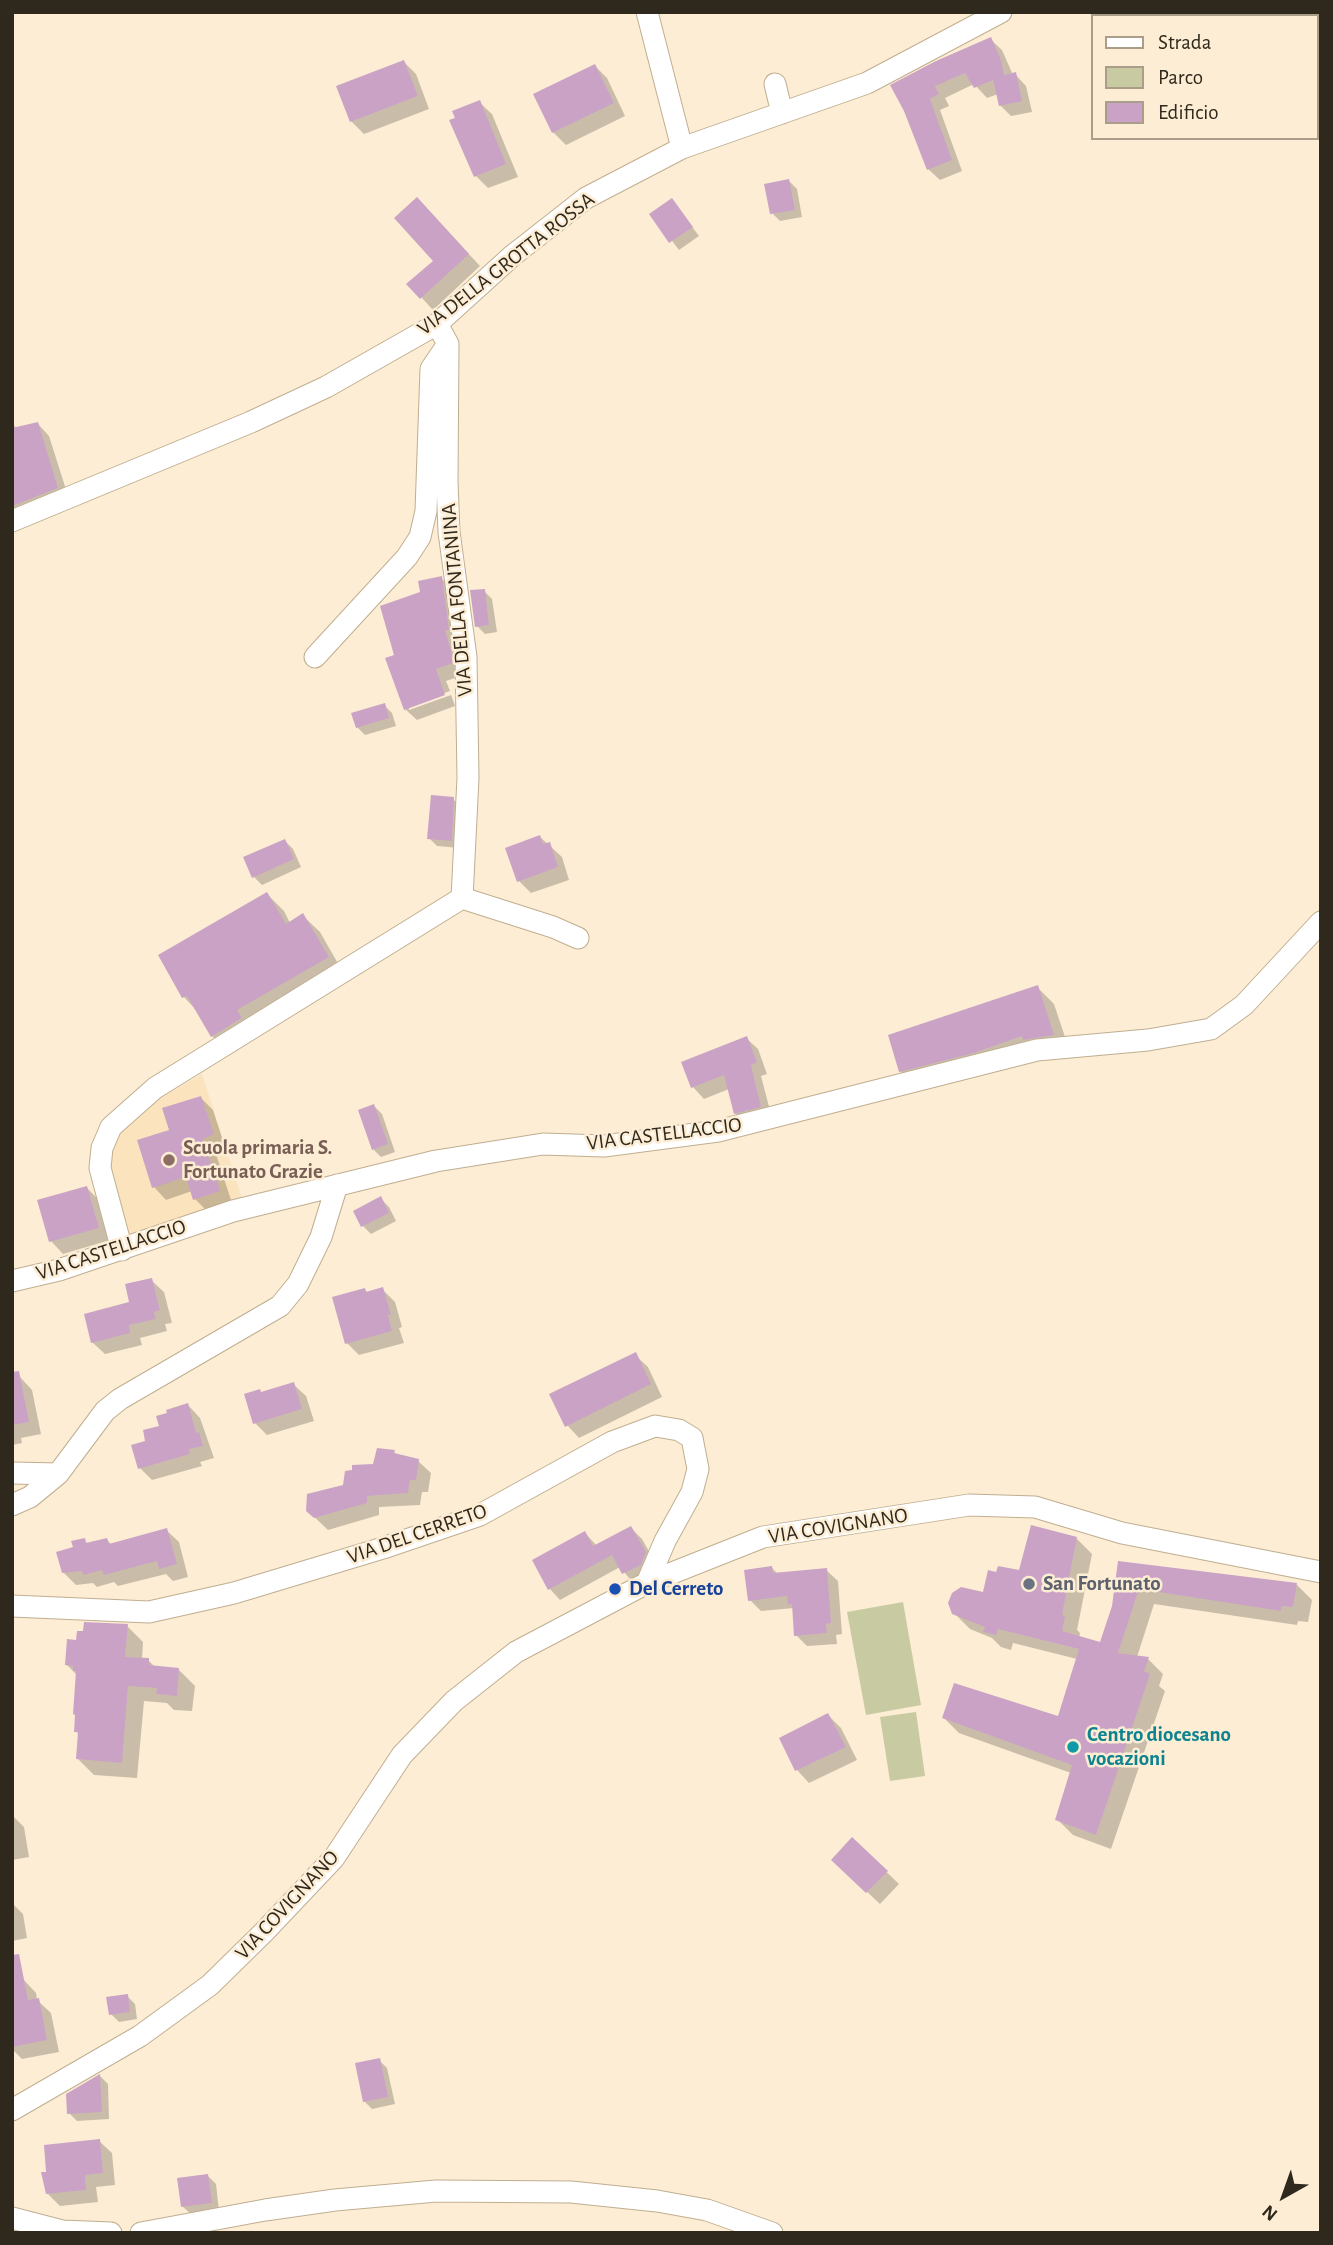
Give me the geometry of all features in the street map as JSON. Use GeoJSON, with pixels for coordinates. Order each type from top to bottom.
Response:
{"type":"FeatureCollection","features":[{"type":"Feature","properties":{"kind":"street"},"geometry":{"type":"LineString","coordinates":[[647,12],[681,148]]}},
{"type":"Feature","properties":{"kind":"street","name":"VIA DELLA GROTTA ROSSA"},"geometry":{"type":"LineString","coordinates":[[12,521],[251,422],[326,387],[438,324],[512,256],[586,198],[681,148],[867,83],[1001,12]]}},
{"type":"Feature","properties":{"kind":"street"},"geometry":{"type":"LineString","coordinates":[[775,84],[782,113]]}},
{"type":"Feature","properties":{"kind":"street","name":"VIA DELLA FONTANINA"},"geometry":{"type":"LineString","coordinates":[[438,324],[448,344],[449,533],[466,671],[468,778],[462,898]]}},
{"type":"Feature","properties":{"kind":"street","name":"VIA DELLA FONTANINA"},"geometry":{"type":"LineString","coordinates":[[315,657],[407,557],[420,537],[426,511],[431,369],[448,344]]}},
{"type":"Feature","properties":{"kind":"street"},"geometry":{"type":"LineString","coordinates":[[122,1250],[100,1168],[102,1147],[111,1127],[155,1088],[462,898],[553,927],[578,938]]}},
{"type":"Feature","properties":{"kind":"street","name":"VIA CASTELLACCIO"},"geometry":{"type":"LineString","coordinates":[[12,1281],[59,1270],[233,1211],[436,1161],[543,1144],[604,1146],[718,1131],[1037,1049],[1148,1040],[1211,1029],[1244,1005],[1321,922]]}},
{"type":"Feature","properties":{"kind":"street"},"geometry":{"type":"LineString","coordinates":[[12,1505],[30,1497],[58,1475],[105,1411],[120,1399],[280,1307],[298,1284],[321,1237],[337,1185]]}},
{"type":"Feature","properties":{"kind":"street","name":"VIA DEL CERRETO"},"geometry":{"type":"LineString","coordinates":[[12,1606],[149,1612],[234,1593],[383,1548],[480,1515],[612,1442],[655,1426],[680,1430],[692,1438],[698,1469],[692,1492],[665,1541],[647,1583]]}},
{"type":"Feature","properties":{"kind":"street"},"geometry":{"type":"LineString","coordinates":[[12,1473],[58,1475]]}},
{"type":"Feature","properties":{"kind":"street","name":"VIA COVIGNANO"},"geometry":{"type":"LineString","coordinates":[[12,2110],[140,2036],[210,1985],[334,1858],[402,1755],[454,1701],[516,1652],[647,1583],[763,1537],[969,1504],[1035,1507],[1122,1533],[1321,1572]]}},
{"type":"Feature","properties":{"kind":"street"},"geometry":{"type":"LineString","coordinates":[[142,2233],[277,2208],[436,2191],[571,2192],[656,2201],[707,2210],[772,2233]]}},
{"type":"Feature","properties":{"kind":"street"},"geometry":{"type":"LineString","coordinates":[[12,2218],[62,2231],[111,2233]]}},
{"type":"Feature","properties":{"kind":"shaded area","name":"Scuola primaria S. Fortunato Grazie"},"geometry":{"type":"Polygon","coordinates":[[[202,1074],[243,1202],[125,1239],[106,1173],[109,1147],[123,1125],[157,1100],[202,1074]]]}},
{"type":"Feature","properties":{"kind":"green space"},"geometry":{"type":"Polygon","coordinates":[[[903,1602],[921,1705],[866,1715],[847,1612],[903,1602]]]}},
{"type":"Feature","properties":{"kind":"green space"},"geometry":{"type":"Polygon","coordinates":[[[916,1712],[925,1776],[890,1781],[880,1717],[916,1712]]]}},
{"type":"Feature","properties":{"kind":"building"},"geometry":{"type":"Polygon","coordinates":[[[991,37],[1004,75],[1016,72],[1022,101],[999,106],[993,80],[974,88],[965,73],[935,86],[939,94],[930,99],[952,160],[927,170],[904,111],[890,85],[991,37]]]}},
{"type":"Feature","properties":{"kind":"building"},"geometry":{"type":"Polygon","coordinates":[[[404,60],[418,96],[350,122],[336,86],[404,60]]]}},
{"type":"Feature","properties":{"kind":"building"},"geometry":{"type":"Polygon","coordinates":[[[595,64],[614,103],[552,133],[533,94],[595,64]]]}},
{"type":"Feature","properties":{"kind":"building"},"geometry":{"type":"Polygon","coordinates":[[[480,100],[506,164],[474,177],[449,120],[455,118],[452,111],[480,100]]]}},
{"type":"Feature","properties":{"kind":"building"},"geometry":{"type":"Polygon","coordinates":[[[789,179],[795,210],[770,214],[764,184],[789,179]]]}},
{"type":"Feature","properties":{"kind":"building"},"geometry":{"type":"Polygon","coordinates":[[[417,197],[469,254],[420,299],[406,284],[433,261],[394,218],[417,197]]]}},
{"type":"Feature","properties":{"kind":"building"},"geometry":{"type":"Polygon","coordinates":[[[672,198],[693,227],[669,243],[649,214],[672,198]]]}},
{"type":"Feature","properties":{"kind":"building"},"geometry":{"type":"Polygon","coordinates":[[[38,422],[58,488],[12,506],[12,428],[38,422]]]}},
{"type":"Feature","properties":{"kind":"building"},"geometry":{"type":"Polygon","coordinates":[[[442,576],[449,630],[445,630],[453,658],[453,663],[436,669],[445,695],[404,710],[385,658],[394,655],[380,606],[420,592],[418,581],[442,576]]]}},
{"type":"Feature","properties":{"kind":"building"},"geometry":{"type":"Polygon","coordinates":[[[485,589],[489,625],[475,627],[470,590],[485,589]]]}},
{"type":"Feature","properties":{"kind":"building"},"geometry":{"type":"Polygon","coordinates":[[[385,703],[389,718],[356,728],[351,713],[385,703]]]}},
{"type":"Feature","properties":{"kind":"building"},"geometry":{"type":"Polygon","coordinates":[[[431,795],[454,797],[452,841],[427,839],[431,795]]]}},
{"type":"Feature","properties":{"kind":"building"},"geometry":{"type":"Polygon","coordinates":[[[540,835],[543,844],[550,842],[558,867],[517,882],[505,848],[540,835]]]}},
{"type":"Feature","properties":{"kind":"building"},"geometry":{"type":"Polygon","coordinates":[[[285,839],[294,859],[252,878],[243,857],[285,839]]]}},
{"type":"Feature","properties":{"kind":"building"},"geometry":{"type":"Polygon","coordinates":[[[267,892],[286,924],[303,913],[329,957],[237,1010],[242,1018],[211,1037],[187,996],[182,998],[158,955],[267,892]]]}},
{"type":"Feature","properties":{"kind":"building"},"geometry":{"type":"Polygon","coordinates":[[[1038,985],[1054,1035],[1023,1040],[1022,1036],[974,1053],[899,1072],[888,1035],[1038,985]]]}},
{"type":"Feature","properties":{"kind":"building"},"geometry":{"type":"Polygon","coordinates":[[[747,1036],[757,1062],[751,1065],[761,1107],[734,1114],[724,1075],[691,1088],[681,1062],[747,1036]]]}},
{"type":"Feature","properties":{"kind":"building"},"geometry":{"type":"Polygon","coordinates":[[[201,1096],[214,1134],[203,1139],[220,1191],[193,1200],[186,1177],[152,1188],[137,1140],[169,1130],[162,1108],[201,1096]]]}},
{"type":"Feature","properties":{"kind":"building"},"geometry":{"type":"Polygon","coordinates":[[[374,1104],[388,1144],[372,1150],[358,1110],[374,1104]]]}},
{"type":"Feature","properties":{"kind":"building"},"geometry":{"type":"Polygon","coordinates":[[[87,1186],[99,1228],[49,1242],[37,1200],[87,1186]]]}},
{"type":"Feature","properties":{"kind":"building"},"geometry":{"type":"Polygon","coordinates":[[[381,1196],[389,1213],[361,1227],[353,1211],[381,1196]]]}},
{"type":"Feature","properties":{"kind":"building"},"geometry":{"type":"Polygon","coordinates":[[[152,1278],[160,1310],[154,1312],[156,1319],[129,1325],[130,1333],[91,1343],[84,1314],[129,1302],[125,1284],[152,1278]]]}},
{"type":"Feature","properties":{"kind":"building"},"geometry":{"type":"Polygon","coordinates":[[[383,1287],[391,1315],[388,1315],[392,1331],[345,1344],[332,1297],[365,1288],[366,1292],[383,1287]]]}},
{"type":"Feature","properties":{"kind":"building"},"geometry":{"type":"Polygon","coordinates":[[[636,1352],[651,1384],[565,1427],[549,1394],[636,1352]]]}},
{"type":"Feature","properties":{"kind":"building"},"geometry":{"type":"Polygon","coordinates":[[[19,1371],[29,1422],[12,1425],[12,1372],[19,1371]]]}},
{"type":"Feature","properties":{"kind":"building"},"geometry":{"type":"Polygon","coordinates":[[[294,1382],[302,1409],[253,1424],[244,1394],[294,1382]]]}},
{"type":"Feature","properties":{"kind":"building"},"geometry":{"type":"Polygon","coordinates":[[[188,1403],[196,1433],[199,1432],[203,1446],[189,1449],[190,1454],[138,1469],[131,1445],[145,1441],[143,1430],[159,1426],[156,1416],[188,1403]]]}},
{"type":"Feature","properties":{"kind":"building"},"geometry":{"type":"Polygon","coordinates":[[[377,1448],[395,1450],[394,1453],[419,1459],[416,1480],[410,1480],[408,1493],[367,1496],[367,1503],[314,1518],[306,1511],[307,1494],[343,1485],[345,1471],[352,1470],[352,1465],[373,1464],[377,1448]]]}},
{"type":"Feature","properties":{"kind":"building"},"geometry":{"type":"Polygon","coordinates":[[[1031,1525],[1077,1537],[1062,1615],[1065,1616],[1062,1631],[1100,1642],[1112,1606],[1118,1561],[1297,1583],[1293,1607],[1282,1606],[1281,1611],[1139,1589],[1118,1653],[1149,1657],[1144,1671],[1150,1674],[1096,1835],[1055,1820],[1072,1765],[942,1718],[954,1683],[1058,1716],[1079,1649],[998,1629],[996,1635],[983,1632],[985,1627],[952,1614],[948,1603],[952,1593],[961,1587],[983,1592],[988,1570],[996,1572],[998,1566],[1019,1570],[1031,1525]]]}},
{"type":"Feature","properties":{"kind":"building"},"geometry":{"type":"Polygon","coordinates":[[[631,1526],[646,1552],[641,1565],[622,1574],[612,1555],[548,1590],[532,1560],[585,1531],[593,1546],[631,1526]]]}},
{"type":"Feature","properties":{"kind":"building"},"geometry":{"type":"Polygon","coordinates":[[[167,1528],[177,1564],[159,1569],[157,1561],[104,1575],[102,1570],[83,1575],[82,1571],[62,1573],[56,1552],[73,1547],[71,1541],[85,1538],[86,1543],[107,1538],[109,1544],[167,1528]]]}},
{"type":"Feature","properties":{"kind":"building"},"geometry":{"type":"Polygon","coordinates":[[[772,1566],[773,1573],[827,1568],[831,1623],[826,1624],[827,1633],[794,1636],[792,1604],[788,1605],[787,1596],[748,1601],[744,1570],[772,1566]]]}},
{"type":"Feature","properties":{"kind":"building"},"geometry":{"type":"Polygon","coordinates":[[[84,1622],[128,1624],[125,1657],[149,1658],[149,1665],[179,1668],[177,1696],[156,1694],[157,1688],[128,1686],[122,1763],[76,1759],[78,1732],[74,1732],[73,1714],[76,1671],[73,1671],[73,1666],[65,1665],[67,1639],[76,1640],[77,1631],[83,1631],[84,1622]]]}},
{"type":"Feature","properties":{"kind":"building"},"geometry":{"type":"Polygon","coordinates":[[[828,1713],[846,1747],[795,1771],[779,1738],[828,1713]]]}},
{"type":"Feature","properties":{"kind":"building"},"geometry":{"type":"Polygon","coordinates":[[[852,1837],[888,1871],[866,1893],[831,1860],[852,1837]]]}},
{"type":"Feature","properties":{"kind":"building"},"geometry":{"type":"Polygon","coordinates":[[[19,1954],[28,2000],[39,1998],[47,2040],[12,2047],[12,1955],[19,1954]]]}},
{"type":"Feature","properties":{"kind":"building"},"geometry":{"type":"Polygon","coordinates":[[[128,1994],[130,2012],[109,2015],[106,1997],[128,1994]]]}},
{"type":"Feature","properties":{"kind":"building"},"geometry":{"type":"Polygon","coordinates":[[[380,2058],[388,2097],[363,2102],[355,2063],[380,2058]]]}},
{"type":"Feature","properties":{"kind":"building"},"geometry":{"type":"Polygon","coordinates":[[[100,2074],[102,2112],[67,2114],[66,2094],[100,2074]]]}},
{"type":"Feature","properties":{"kind":"building"},"geometry":{"type":"Polygon","coordinates":[[[100,2139],[103,2173],[85,2175],[86,2190],[46,2194],[41,2172],[46,2172],[44,2145],[100,2139]]]}},
{"type":"Feature","properties":{"kind":"building"},"geometry":{"type":"Polygon","coordinates":[[[208,2174],[212,2203],[181,2207],[177,2178],[208,2174]]]}},
{"type":"Feature","properties":{"kind":"place","name":"Scuola primaria S. Fortunato Grazie"},"geometry":{"type":"Point","coordinates":[169,1160]}},
{"type":"Feature","properties":{"kind":"place","name":"San Fortunato"},"geometry":{"type":"Point","coordinates":[1029,1584]}},
{"type":"Feature","properties":{"kind":"place","name":"Del Cerreto"},"geometry":{"type":"Point","coordinates":[615,1589]}},
{"type":"Feature","properties":{"kind":"place","name":"Centro diocesano vocazioni"},"geometry":{"type":"Point","coordinates":[1073,1747]}}]}
